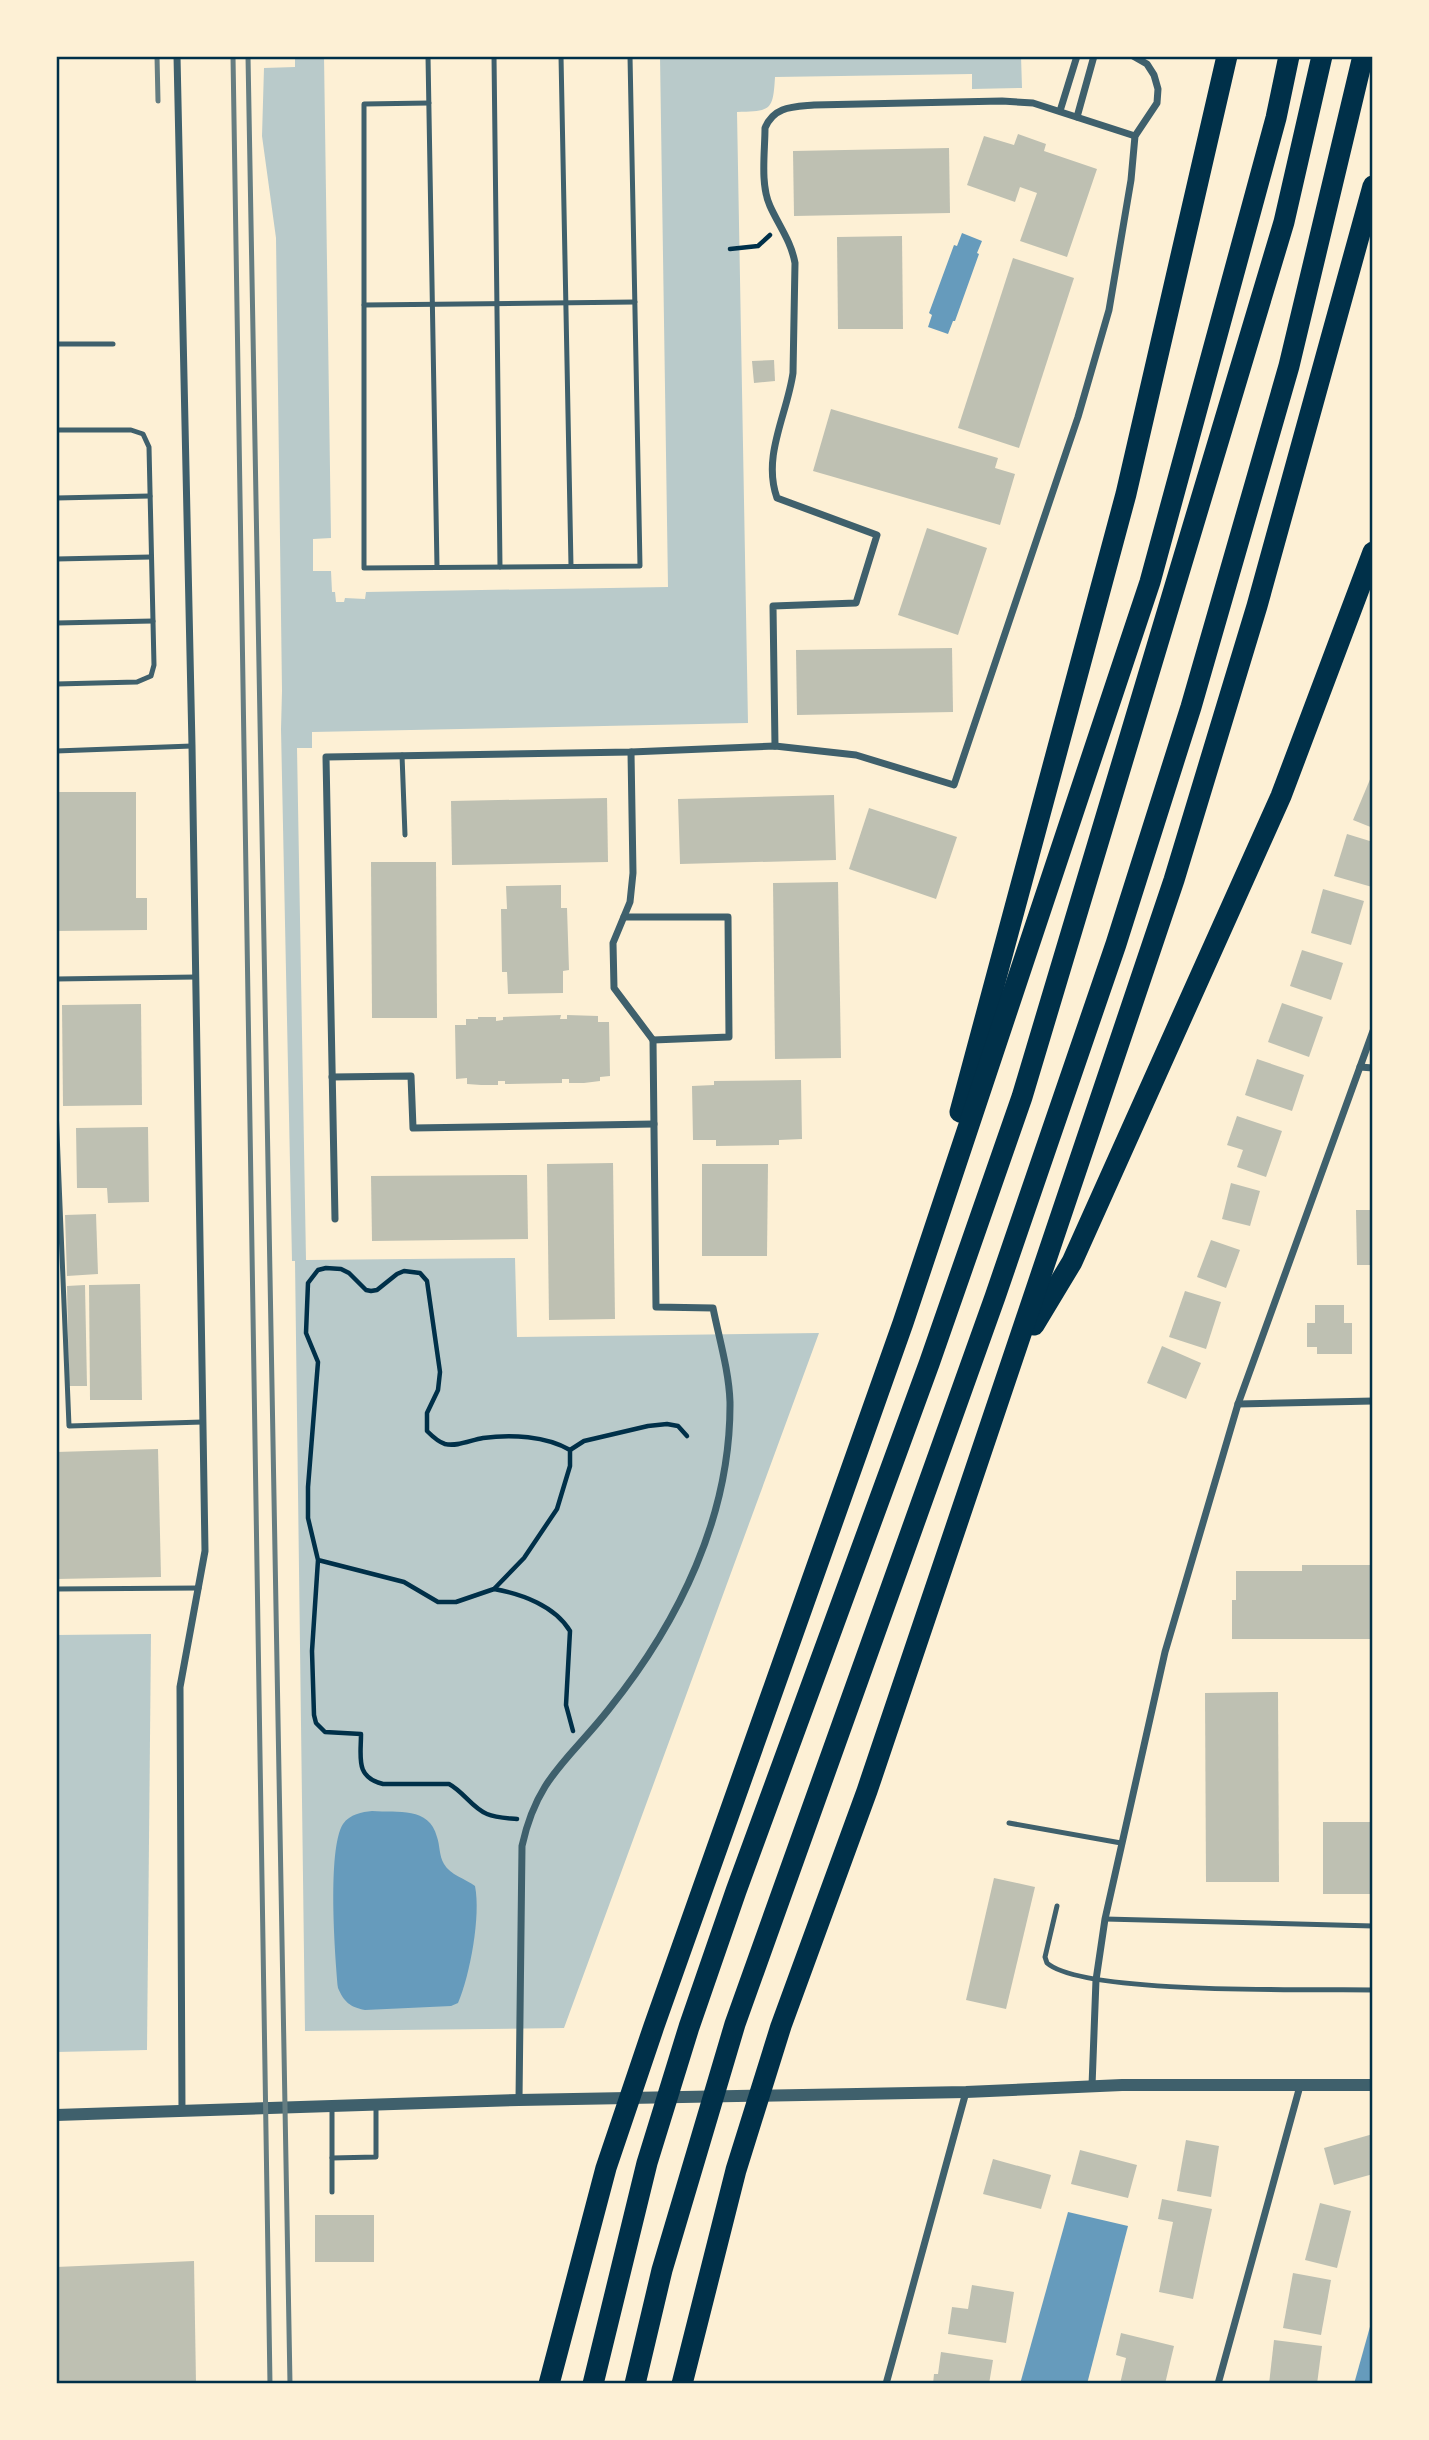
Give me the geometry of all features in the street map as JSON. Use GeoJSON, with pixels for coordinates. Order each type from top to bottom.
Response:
{"type":"FeatureCollection","features":[{"type":"Feature","properties":{"kind":"highway"},"geometry":{"type":"LineString","coordinates":[[903,1323],[1126,494],[1227,56]]}},
{"type":"Feature","properties":{"kind":"highway"},"geometry":{"type":"LineString","coordinates":[[549,2384],[606,2168],[903,1323],[1150,582],[1276,118],[1289,56]]}},
{"type":"Feature","properties":{"kind":"highway"},"geometry":{"type":"LineString","coordinates":[[593,2384],[647,2163],[689,2027],[736,1891],[934,1351],[1022,1097],[1284,222],[1322,56]]}},
{"type":"Feature","properties":{"kind":"highway"},"geometry":{"type":"LineString","coordinates":[[635,2384],[662,2270],[735,2024],[995,1297],[1116,944],[1191,707],[1289,366],[1363,56]]}},
{"type":"Feature","properties":{"kind":"highway"},"geometry":{"type":"LineString","coordinates":[[682,2384],[736,2171],[781,2026],[867,1791],[1178,867],[1257,606],[1373,186]]}},
{"type":"Feature","properties":{"kind":"highway"},"geometry":{"type":"LineString","coordinates":[[1013,1360],[1072,1262],[1270,821],[1373,552]]}},
{"type":"Feature","properties":{"kind":"street"},"geometry":{"type":"LineString","coordinates":[[177,56],[205,1551],[180,1687],[182,2111]]}},
{"type":"Feature","properties":{"kind":"street"},"geometry":{"type":"LineString","coordinates":[[1060,111],[1077,56]]}},
{"type":"Feature","properties":{"kind":"street"},"geometry":{"type":"LineString","coordinates":[[1077,117],[1094,56]]}},
{"type":"Feature","properties":{"kind":"street"},"geometry":{"type":"LineString","coordinates":[[335,1219],[327,757],[631,752],[775,746],[856,755],[954,785],[1078,417],[1109,310],[1131,180],[1135,136],[1157,103],[1154,75],[1147,64],[1133,56]]}},
{"type":"Feature","properties":{"kind":"street"},"geometry":{"type":"LineString","coordinates":[[775,746],[773,606],[856,603],[877,535],[777,498],[772,483],[777,428],[793,373],[795,262],[792,246],[770,206],[766,193],[765,128],[769,119],[788,107],[1002,101],[1033,103],[1135,136]]}},
{"type":"Feature","properties":{"kind":"street"},"geometry":{"type":"LineString","coordinates":[[519,2100],[522,1846],[527,1820],[538,1794],[554,1771],[609,1710],[669,1624],[702,1552],[714,1517],[726,1463],[730,1399],[713,1308],[656,1307],[653,1040],[614,988],[613,943],[630,902],[633,873],[631,752]]}},
{"type":"Feature","properties":{"kind":"street"},"geometry":{"type":"LineString","coordinates":[[625,917],[728,918],[729,1037],[653,1040]]}},
{"type":"Feature","properties":{"kind":"street"},"geometry":{"type":"LineString","coordinates":[[1092,2086],[1096,1980],[1105,1919],[1165,1652],[1238,1404],[1373,1031]]}},
{"type":"Feature","properties":{"kind":"street"},"geometry":{"type":"LineString","coordinates":[[1360,1067],[1373,1068]]}},
{"type":"Feature","properties":{"kind":"street"},"geometry":{"type":"LineString","coordinates":[[332,1077],[411,1076],[413,1128],[654,1124]]}},
{"type":"Feature","properties":{"kind":"street"},"geometry":{"type":"LineString","coordinates":[[1238,1404],[1373,1401]]}},
{"type":"Feature","properties":{"kind":"street"},"geometry":{"type":"LineString","coordinates":[[56,2115],[519,2100],[966,2092],[1092,2086],[1373,2085]]}},
{"type":"Feature","properties":{"kind":"street"},"geometry":{"type":"LineString","coordinates":[[1218,2384],[1300,2086]]}},
{"type":"Feature","properties":{"kind":"street"},"geometry":{"type":"LineString","coordinates":[[886,2384],[966,2092]]}},
{"type":"Feature","properties":{"kind":"lane"},"geometry":{"type":"LineString","coordinates":[[56,56],[73,56]]}},
{"type":"Feature","properties":{"kind":"lane"},"geometry":{"type":"LineString","coordinates":[[428,56],[437,567]]}},
{"type":"Feature","properties":{"kind":"lane"},"geometry":{"type":"LineString","coordinates":[[494,56],[500,567]]}},
{"type":"Feature","properties":{"kind":"lane"},"geometry":{"type":"LineString","coordinates":[[561,56],[571,566]]}},
{"type":"Feature","properties":{"kind":"lane"},"geometry":{"type":"LineString","coordinates":[[429,103],[364,104],[364,568],[640,566],[630,56]]}},
{"type":"Feature","properties":{"kind":"lane"},"geometry":{"type":"LineString","coordinates":[[364,305],[635,302]]}},
{"type":"Feature","properties":{"kind":"lane"},"geometry":{"type":"LineString","coordinates":[[56,344],[113,344]]}},
{"type":"Feature","properties":{"kind":"lane"},"geometry":{"type":"LineString","coordinates":[[56,430],[131,430],[143,434],[149,447],[155,665],[151,676],[137,682],[56,684]]}},
{"type":"Feature","properties":{"kind":"lane"},"geometry":{"type":"LineString","coordinates":[[56,498],[150,496]]}},
{"type":"Feature","properties":{"kind":"lane"},"geometry":{"type":"LineString","coordinates":[[56,559],[151,557]]}},
{"type":"Feature","properties":{"kind":"lane"},"geometry":{"type":"LineString","coordinates":[[56,623],[153,621]]}},
{"type":"Feature","properties":{"kind":"lane"},"geometry":{"type":"LineString","coordinates":[[56,751],[192,746]]}},
{"type":"Feature","properties":{"kind":"lane"},"geometry":{"type":"LineString","coordinates":[[402,755],[405,835]]}},
{"type":"Feature","properties":{"kind":"lane"},"geometry":{"type":"LineString","coordinates":[[56,979],[196,976]]}},
{"type":"Feature","properties":{"kind":"lane"},"geometry":{"type":"LineString","coordinates":[[56,1108],[69,1426],[203,1422]]}},
{"type":"Feature","properties":{"kind":"lane"},"geometry":{"type":"LineString","coordinates":[[56,1589],[198,1588]]}},
{"type":"Feature","properties":{"kind":"lane"},"geometry":{"type":"LineString","coordinates":[[1009,1823],[1121,1843]]}},
{"type":"Feature","properties":{"kind":"lane"},"geometry":{"type":"LineString","coordinates":[[1057,1906],[1045,1956],[1047,1963],[1061,1971],[1096,1980],[1192,1988],[1373,1990]]}},
{"type":"Feature","properties":{"kind":"lane"},"geometry":{"type":"LineString","coordinates":[[1105,1919],[1373,1926]]}},
{"type":"Feature","properties":{"kind":"lane"},"geometry":{"type":"LineString","coordinates":[[332,2106],[332,2192]]}},
{"type":"Feature","properties":{"kind":"lane"},"geometry":{"type":"LineString","coordinates":[[332,2158],[376,2157],[376,2106]]}},
{"type":"Feature","properties":{"kind":"path"},"geometry":{"type":"LineString","coordinates":[[730,249],[758,246],[771,234]]}},
{"type":"Feature","properties":{"kind":"path"},"geometry":{"type":"LineString","coordinates":[[518,1819],[487,1814],[449,1784],[374,1782],[363,1773],[361,1734],[332,1733],[319,1728],[314,1715],[312,1651],[318,1560],[308,1518],[318,1362],[306,1333],[308,1283],[318,1270],[341,1269],[366,1290],[371,1291],[383,1287],[404,1271],[413,1270],[425,1277],[440,1372],[438,1390],[425,1422],[427,1431],[444,1444],[456,1445],[485,1438],[506,1437],[543,1439],[570,1450]]}},
{"type":"Feature","properties":{"kind":"path"},"geometry":{"type":"LineString","coordinates":[[570,1450],[584,1441],[608,1434],[657,1425],[678,1426],[687,1436]]}},
{"type":"Feature","properties":{"kind":"path"},"geometry":{"type":"LineString","coordinates":[[318,1560],[404,1582],[438,1602],[456,1602],[494,1589],[524,1558],[557,1508],[568,1475],[570,1450]]}},
{"type":"Feature","properties":{"kind":"path"},"geometry":{"type":"LineString","coordinates":[[494,1589],[512,1592],[531,1600],[565,1622],[570,1631],[566,1705],[573,1731]]}},
{"type":"Feature","properties":{"kind":"shaded area"},"geometry":{"type":"Polygon","coordinates":[[[295,56],[324,56],[331,538],[313,539],[313,571],[331,571],[332,592],[335,592],[336,602],[344,602],[345,598],[365,599],[366,592],[668,587],[660,56],[1021,56],[1022,88],[972,89],[972,74],[775,77],[773,97],[768,107],[757,111],[737,112],[748,723],[312,732],[312,748],[297,748],[306,1260],[515,1258],[517,1337],[819,1333],[564,2028],[305,2031],[295,1261],[292,1261],[281,729],[276,238],[262,136],[264,68],[295,67],[295,56]]]}},
{"type":"Feature","properties":{"kind":"shaded area"},"geometry":{"type":"Polygon","coordinates":[[[151,1634],[147,2050],[56,2052],[56,1635],[151,1634]]]}},
{"type":"Feature","properties":{"kind":"water"},"geometry":{"type":"Polygon","coordinates":[[[962,233],[982,241],[955,321],[948,334],[928,327],[932,315],[929,313],[954,245],[957,246],[962,233]]]}},
{"type":"Feature","properties":{"kind":"water"},"geometry":{"type":"Polygon","coordinates":[[[372,1811],[411,1813],[427,1820],[433,1827],[444,1864],[454,1874],[475,1886],[477,1913],[470,1962],[458,2003],[451,2006],[365,2010],[348,2003],[338,1988],[333,1903],[338,1837],[343,1824],[349,1818],[372,1811]]]}},
{"type":"Feature","properties":{"kind":"water"},"geometry":{"type":"Polygon","coordinates":[[[1068,2212],[1128,2226],[1087,2384],[1020,2384],[1068,2212]]]}},
{"type":"Feature","properties":{"kind":"water"},"geometry":{"type":"Polygon","coordinates":[[[1373,2316],[1373,2384],[1354,2384],[1373,2316]]]}},
{"type":"Feature","properties":{"kind":"building"},"geometry":{"type":"Polygon","coordinates":[[[1018,134],[1046,144],[1044,151],[1097,169],[1067,257],[1020,241],[1037,193],[1020,187],[1015,202],[967,185],[984,136],[1014,145],[1018,134]]]}},
{"type":"Feature","properties":{"kind":"building"},"geometry":{"type":"Polygon","coordinates":[[[949,148],[950,213],[794,216],[793,151],[949,148]]]}},
{"type":"Feature","properties":{"kind":"building"},"geometry":{"type":"Polygon","coordinates":[[[902,236],[903,329],[838,329],[837,237],[902,236]]]}},
{"type":"Feature","properties":{"kind":"building"},"geometry":{"type":"Polygon","coordinates":[[[1013,258],[1074,278],[1019,448],[958,428],[1013,258]]]}},
{"type":"Feature","properties":{"kind":"building"},"geometry":{"type":"Polygon","coordinates":[[[774,360],[775,381],[754,383],[752,361],[774,360]]]}},
{"type":"Feature","properties":{"kind":"building"},"geometry":{"type":"Polygon","coordinates":[[[831,409],[998,458],[995,468],[1015,474],[1000,525],[813,471],[831,409]]]}},
{"type":"Feature","properties":{"kind":"building"},"geometry":{"type":"Polygon","coordinates":[[[927,528],[987,548],[958,635],[898,615],[927,528]]]}},
{"type":"Feature","properties":{"kind":"building"},"geometry":{"type":"Polygon","coordinates":[[[952,648],[953,712],[797,715],[796,650],[952,648]]]}},
{"type":"Feature","properties":{"kind":"building"},"geometry":{"type":"Polygon","coordinates":[[[1371,777],[1373,778],[1373,828],[1353,820],[1371,777]]]}},
{"type":"Feature","properties":{"kind":"building"},"geometry":{"type":"Polygon","coordinates":[[[56,792],[136,792],[136,898],[147,898],[147,930],[56,931],[56,792]]]}},
{"type":"Feature","properties":{"kind":"building"},"geometry":{"type":"Polygon","coordinates":[[[834,795],[836,860],[680,864],[678,799],[834,795]]]}},
{"type":"Feature","properties":{"kind":"building"},"geometry":{"type":"Polygon","coordinates":[[[607,798],[608,862],[452,865],[451,801],[607,798]]]}},
{"type":"Feature","properties":{"kind":"building"},"geometry":{"type":"Polygon","coordinates":[[[869,808],[957,837],[936,899],[849,869],[869,808]]]}},
{"type":"Feature","properties":{"kind":"building"},"geometry":{"type":"Polygon","coordinates":[[[1347,834],[1373,842],[1372,887],[1334,876],[1347,834]]]}},
{"type":"Feature","properties":{"kind":"building"},"geometry":{"type":"Polygon","coordinates":[[[371,862],[436,862],[437,1018],[372,1018],[371,862]]]}},
{"type":"Feature","properties":{"kind":"building"},"geometry":{"type":"Polygon","coordinates":[[[838,882],[841,1058],[775,1059],[773,883],[838,882]]]}},
{"type":"Feature","properties":{"kind":"building"},"geometry":{"type":"Polygon","coordinates":[[[561,885],[561,908],[567,908],[569,970],[563,971],[563,993],[508,994],[507,972],[502,972],[501,909],[507,909],[506,886],[561,885]]]}},
{"type":"Feature","properties":{"kind":"building"},"geometry":{"type":"Polygon","coordinates":[[[1323,889],[1364,901],[1351,945],[1311,933],[1323,889]]]}},
{"type":"Feature","properties":{"kind":"building"},"geometry":{"type":"Polygon","coordinates":[[[1302,950],[1343,963],[1331,1000],[1290,986],[1302,950]]]}},
{"type":"Feature","properties":{"kind":"building"},"geometry":{"type":"Polygon","coordinates":[[[1282,1003],[1323,1017],[1309,1057],[1268,1042],[1282,1003]]]}},
{"type":"Feature","properties":{"kind":"building"},"geometry":{"type":"Polygon","coordinates":[[[141,1004],[142,1105],[63,1106],[62,1005],[141,1004]]]}},
{"type":"Feature","properties":{"kind":"building"},"geometry":{"type":"Polygon","coordinates":[[[561,1015],[560,1019],[567,1019],[567,1015],[598,1016],[598,1022],[609,1022],[610,1076],[600,1077],[600,1081],[584,1083],[569,1083],[569,1079],[562,1079],[562,1083],[505,1084],[505,1081],[498,1081],[498,1085],[467,1084],[467,1078],[456,1079],[455,1025],[466,1025],[466,1019],[478,1017],[496,1017],[496,1021],[503,1020],[503,1017],[561,1015]]]}},
{"type":"Feature","properties":{"kind":"building"},"geometry":{"type":"Polygon","coordinates":[[[1257,1059],[1304,1075],[1292,1111],[1245,1095],[1257,1059]]]}},
{"type":"Feature","properties":{"kind":"building"},"geometry":{"type":"Polygon","coordinates":[[[801,1080],[802,1139],[779,1140],[779,1145],[716,1146],[716,1140],[693,1140],[692,1086],[714,1085],[714,1081],[801,1080]]]}},
{"type":"Feature","properties":{"kind":"building"},"geometry":{"type":"Polygon","coordinates":[[[1237,1116],[1282,1131],[1266,1177],[1237,1167],[1243,1150],[1227,1145],[1237,1116]]]}},
{"type":"Feature","properties":{"kind":"building"},"geometry":{"type":"Polygon","coordinates":[[[148,1127],[149,1202],[108,1203],[107,1188],[77,1188],[76,1128],[148,1127]]]}},
{"type":"Feature","properties":{"kind":"building"},"geometry":{"type":"Polygon","coordinates":[[[613,1163],[615,1319],[549,1320],[547,1164],[613,1163]]]}},
{"type":"Feature","properties":{"kind":"building"},"geometry":{"type":"Polygon","coordinates":[[[702,1164],[768,1164],[767,1256],[702,1256],[702,1164]]]}},
{"type":"Feature","properties":{"kind":"building"},"geometry":{"type":"Polygon","coordinates":[[[527,1175],[528,1239],[372,1241],[371,1176],[527,1175]]]}},
{"type":"Feature","properties":{"kind":"building"},"geometry":{"type":"Polygon","coordinates":[[[1231,1183],[1260,1191],[1250,1226],[1222,1219],[1231,1183]]]}},
{"type":"Feature","properties":{"kind":"building"},"geometry":{"type":"Polygon","coordinates":[[[1356,1210],[1373,1210],[1373,1265],[1357,1265],[1356,1210]]]}},
{"type":"Feature","properties":{"kind":"building"},"geometry":{"type":"Polygon","coordinates":[[[96,1214],[98,1274],[67,1276],[65,1215],[96,1214]]]}},
{"type":"Feature","properties":{"kind":"building"},"geometry":{"type":"Polygon","coordinates":[[[1211,1240],[1240,1250],[1226,1288],[1197,1277],[1211,1240]]]}},
{"type":"Feature","properties":{"kind":"building"},"geometry":{"type":"Polygon","coordinates":[[[140,1284],[142,1400],[90,1400],[89,1285],[140,1284]]]}},
{"type":"Feature","properties":{"kind":"building"},"geometry":{"type":"Polygon","coordinates":[[[85,1285],[87,1386],[69,1386],[67,1286],[85,1285]]]}},
{"type":"Feature","properties":{"kind":"building"},"geometry":{"type":"Polygon","coordinates":[[[1185,1291],[1221,1302],[1206,1349],[1169,1337],[1185,1291]]]}},
{"type":"Feature","properties":{"kind":"building"},"geometry":{"type":"Polygon","coordinates":[[[1315,1305],[1344,1305],[1344,1323],[1352,1323],[1352,1354],[1317,1354],[1317,1347],[1307,1347],[1307,1323],[1315,1323],[1315,1305]]]}},
{"type":"Feature","properties":{"kind":"building"},"geometry":{"type":"Polygon","coordinates":[[[1162,1346],[1201,1363],[1186,1399],[1147,1383],[1162,1346]]]}},
{"type":"Feature","properties":{"kind":"building"},"geometry":{"type":"Polygon","coordinates":[[[158,1449],[161,1577],[56,1579],[56,1452],[158,1449]]]}},
{"type":"Feature","properties":{"kind":"building"},"geometry":{"type":"Polygon","coordinates":[[[1302,1565],[1373,1565],[1373,1639],[1232,1639],[1232,1600],[1236,1600],[1236,1571],[1302,1571],[1302,1565]]]}},
{"type":"Feature","properties":{"kind":"building"},"geometry":{"type":"Polygon","coordinates":[[[1278,1692],[1279,1882],[1206,1882],[1205,1693],[1278,1692]]]}},
{"type":"Feature","properties":{"kind":"building"},"geometry":{"type":"Polygon","coordinates":[[[1323,1822],[1373,1822],[1373,1894],[1323,1894],[1323,1822]]]}},
{"type":"Feature","properties":{"kind":"building"},"geometry":{"type":"Polygon","coordinates":[[[994,1878],[1035,1887],[1006,2009],[966,2000],[994,1878]]]}},
{"type":"Feature","properties":{"kind":"building"},"geometry":{"type":"Polygon","coordinates":[[[1373,2134],[1373,2174],[1334,2185],[1324,2148],[1373,2134]]]}},
{"type":"Feature","properties":{"kind":"building"},"geometry":{"type":"Polygon","coordinates":[[[1186,2140],[1219,2146],[1211,2197],[1177,2191],[1186,2140]]]}},
{"type":"Feature","properties":{"kind":"building"},"geometry":{"type":"Polygon","coordinates":[[[1080,2150],[1137,2165],[1128,2198],[1071,2184],[1080,2150]]]}},
{"type":"Feature","properties":{"kind":"building"},"geometry":{"type":"Polygon","coordinates":[[[993,2159],[1051,2175],[1041,2209],[983,2194],[993,2159]]]}},
{"type":"Feature","properties":{"kind":"building"},"geometry":{"type":"Polygon","coordinates":[[[1162,2199],[1212,2209],[1193,2299],[1159,2292],[1173,2222],[1158,2219],[1162,2199]]]}},
{"type":"Feature","properties":{"kind":"building"},"geometry":{"type":"Polygon","coordinates":[[[1320,2203],[1351,2211],[1337,2268],[1305,2260],[1320,2203]]]}},
{"type":"Feature","properties":{"kind":"building"},"geometry":{"type":"Polygon","coordinates":[[[315,2215],[374,2215],[374,2262],[315,2262],[315,2215]]]}},
{"type":"Feature","properties":{"kind":"building"},"geometry":{"type":"Polygon","coordinates":[[[194,2261],[196,2384],[56,2384],[56,2267],[194,2261]]]}},
{"type":"Feature","properties":{"kind":"building"},"geometry":{"type":"Polygon","coordinates":[[[1293,2273],[1331,2280],[1321,2335],[1283,2328],[1293,2273]]]}},
{"type":"Feature","properties":{"kind":"building"},"geometry":{"type":"Polygon","coordinates":[[[972,2285],[1014,2292],[1006,2343],[948,2334],[952,2307],[968,2309],[972,2285]]]}},
{"type":"Feature","properties":{"kind":"building"},"geometry":{"type":"Polygon","coordinates":[[[1121,2333],[1174,2346],[1165,2384],[1120,2384],[1126,2358],[1116,2355],[1121,2333]]]}},
{"type":"Feature","properties":{"kind":"building"},"geometry":{"type":"Polygon","coordinates":[[[1274,2340],[1322,2346],[1317,2384],[1269,2384],[1274,2340]]]}},
{"type":"Feature","properties":{"kind":"building"},"geometry":{"type":"Polygon","coordinates":[[[941,2352],[993,2360],[989,2384],[933,2384],[934,2374],[938,2374],[941,2352]]]}},
{"type":"Feature","properties":{"kind":"railway"},"geometry":{"type":"LineString","coordinates":[[157,56],[158,101]]}},
{"type":"Feature","properties":{"kind":"railway"},"geometry":{"type":"LineString","coordinates":[[233,56],[270,2384]]}},
{"type":"Feature","properties":{"kind":"railway"},"geometry":{"type":"LineString","coordinates":[[248,56],[290,2384]]}}]}
